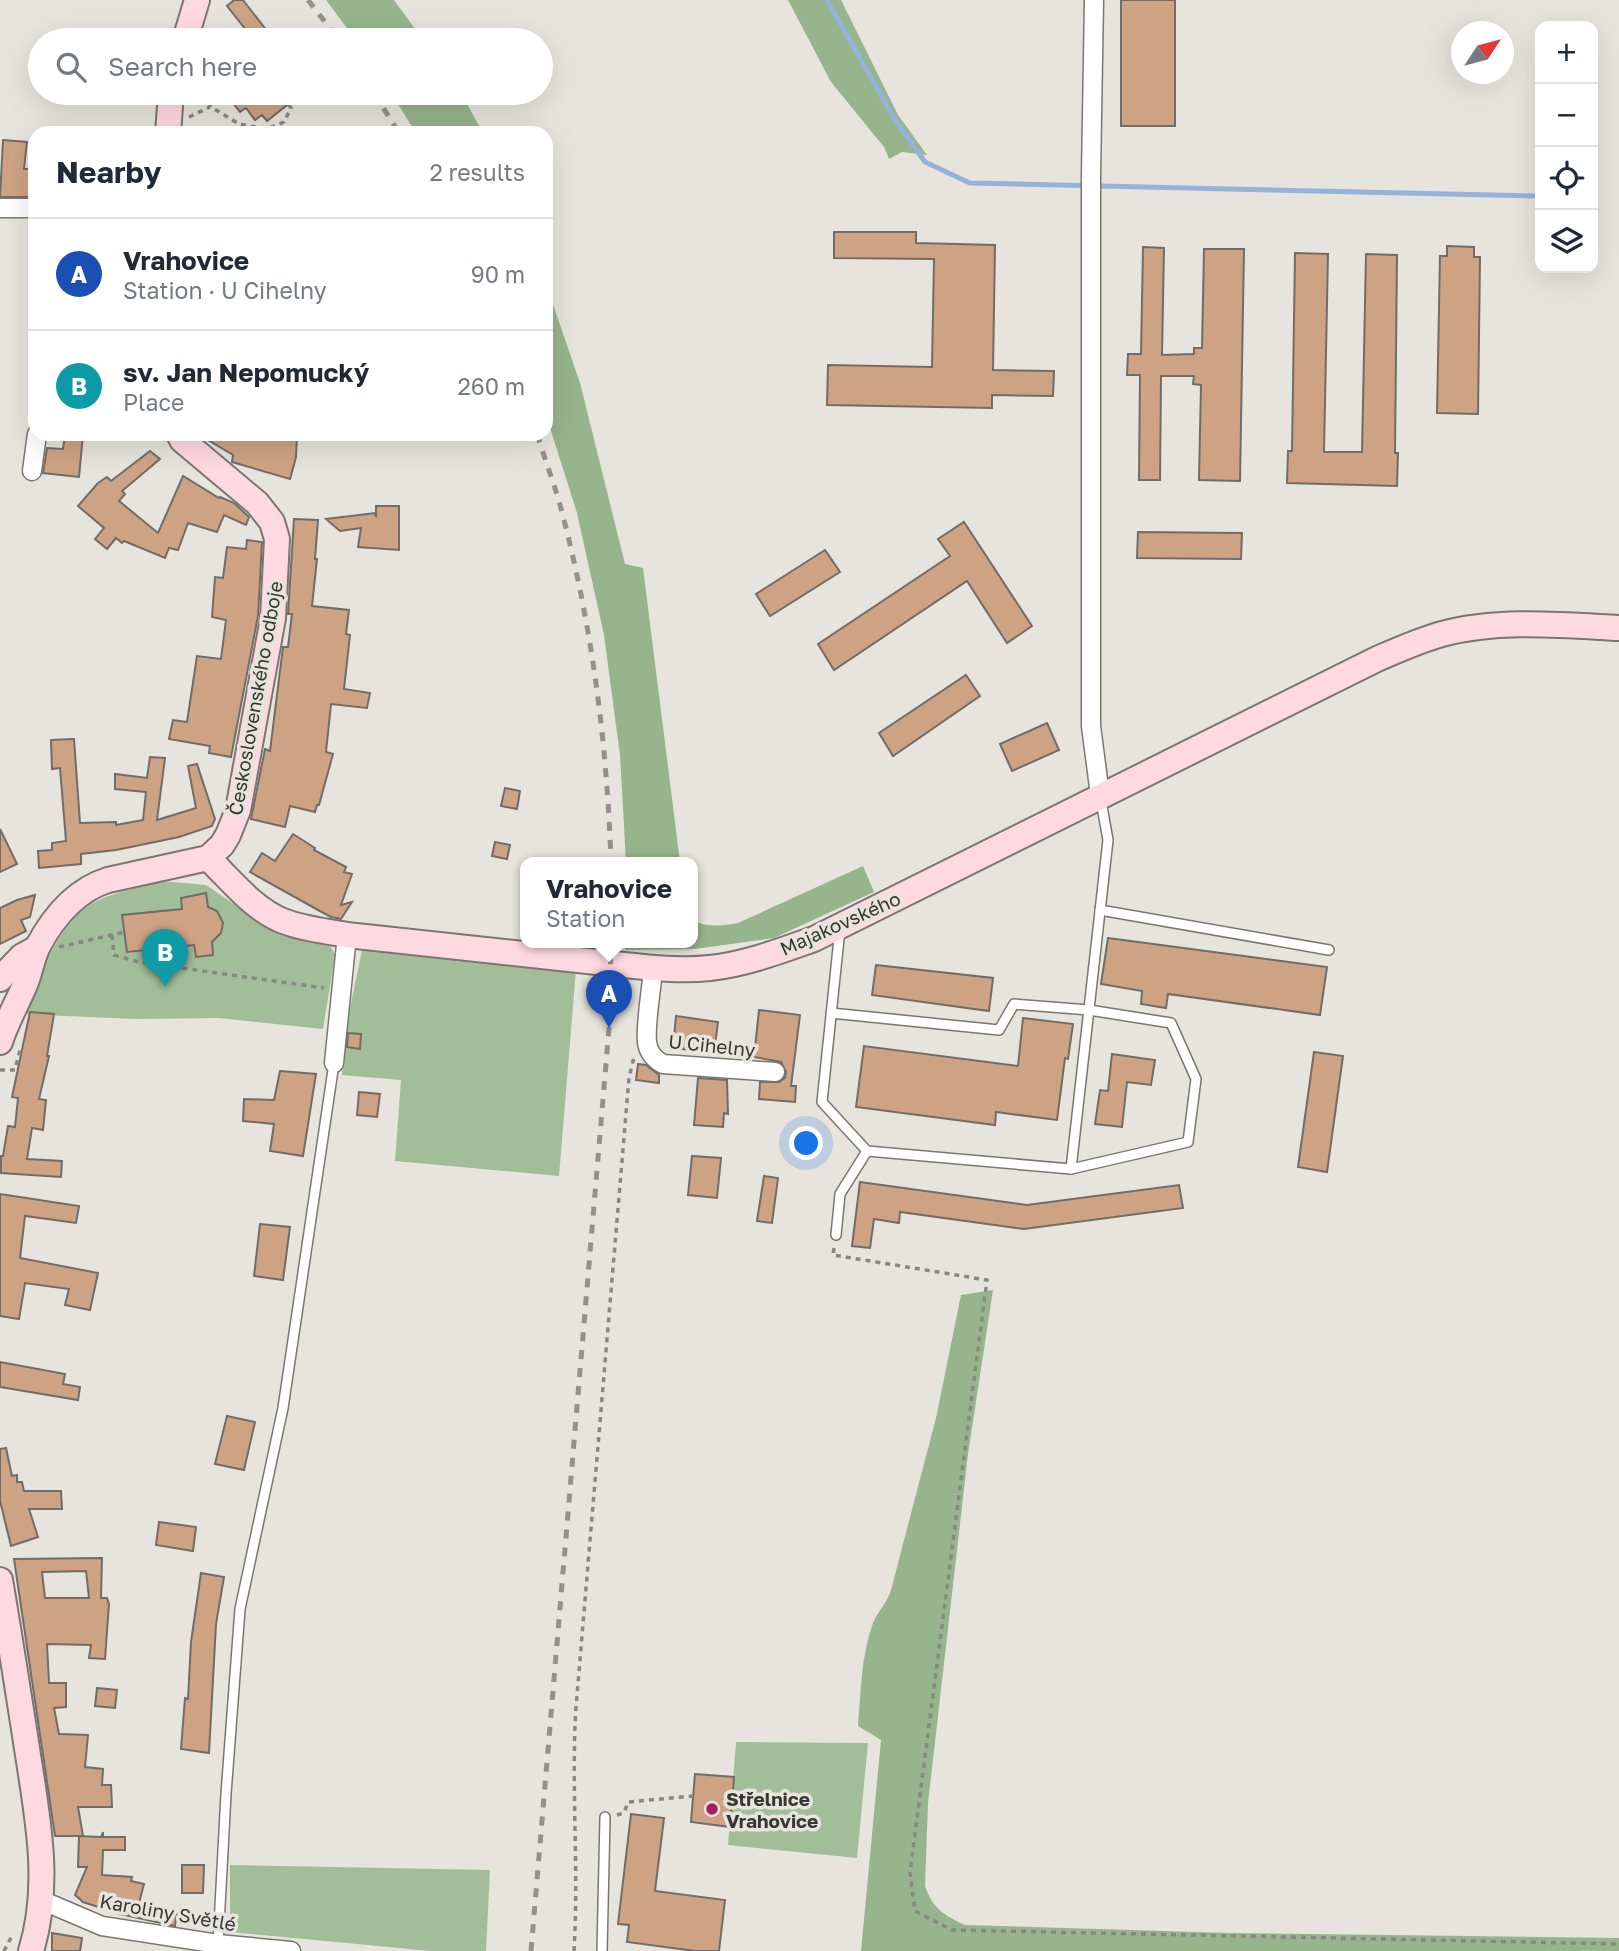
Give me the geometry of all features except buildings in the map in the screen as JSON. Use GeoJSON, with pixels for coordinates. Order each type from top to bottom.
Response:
{"type":"FeatureCollection","features":[{"type":"Feature","properties":{"kind":"street"},"geometry":{"type":"LineString","coordinates":[[189,28],[197,0]]}},
{"type":"Feature","properties":{"kind":"street"},"geometry":{"type":"LineString","coordinates":[[1094,0],[1091,184],[1091,726],[1100,795]]}},
{"type":"Feature","properties":{"kind":"street"},"geometry":{"type":"LineString","coordinates":[[169,126],[170,105]]}},
{"type":"Feature","properties":{"kind":"street"},"geometry":{"type":"LineString","coordinates":[[0,208],[28,208]]}},
{"type":"Feature","properties":{"kind":"street"},"geometry":{"type":"LineString","coordinates":[[32,471],[36,441]]}},
{"type":"Feature","properties":{"kind":"street","name":"Československého odboje"},"geometry":{"type":"LineString","coordinates":[[183,441],[267,514],[275,530],[278,550],[273,618],[242,796],[228,835],[208,858]]}},
{"type":"Feature","properties":{"kind":"street","name":"Majakovského"},"geometry":{"type":"LineString","coordinates":[[208,858],[272,916],[302,927],[347,935],[653,968],[710,968],[737,963],[814,939],[1377,659],[1444,634],[1515,625],[1619,628]]}},
{"type":"Feature","properties":{"kind":"street"},"geometry":{"type":"LineString","coordinates":[[0,1042],[64,908],[84,891],[108,880],[208,858]]}},
{"type":"Feature","properties":{"kind":"street"},"geometry":{"type":"LineString","coordinates":[[334,1063],[347,935]]}},
{"type":"Feature","properties":{"kind":"street"},"geometry":{"type":"LineString","coordinates":[[0,979],[22,956],[47,948]]}},
{"type":"Feature","properties":{"kind":"street","name":"U Cihelny"},"geometry":{"type":"LineString","coordinates":[[653,968],[646,1042],[652,1056],[663,1064],[775,1072]]}},
{"type":"Feature","properties":{"kind":"street"},"geometry":{"type":"LineString","coordinates":[[0,1580],[39,1830],[41,1900],[39,1922],[31,1951]]}},
{"type":"Feature","properties":{"kind":"street","name":"Karoliny Světlé"},"geometry":{"type":"LineString","coordinates":[[41,1900],[102,1926],[218,1944],[291,1951]]}},
{"type":"Feature","properties":{"kind":"lane"},"geometry":{"type":"LineString","coordinates":[[1071,1169],[1108,840],[1100,795]]}},
{"type":"Feature","properties":{"kind":"lane"},"geometry":{"type":"LineString","coordinates":[[1100,909],[1329,950]]}},
{"type":"Feature","properties":{"kind":"lane"},"geometry":{"type":"LineString","coordinates":[[831,1013],[999,1030],[1014,1004],[1089,1010],[1171,1023],[1196,1079],[1188,1142],[1071,1169],[867,1151],[822,1102],[831,1013],[840,926]]}},
{"type":"Feature","properties":{"kind":"lane"},"geometry":{"type":"LineString","coordinates":[[218,1944],[240,1609],[283,1408],[334,1063]]}},
{"type":"Feature","properties":{"kind":"lane"},"geometry":{"type":"LineString","coordinates":[[836,1235],[840,1194],[867,1151]]}},
{"type":"Feature","properties":{"kind":"lane"},"geometry":{"type":"LineString","coordinates":[[602,1951],[605,1817]]}},
{"type":"Feature","properties":{"kind":"path"},"geometry":{"type":"LineString","coordinates":[[210,105],[239,124],[253,126]]}},
{"type":"Feature","properties":{"kind":"path"},"geometry":{"type":"LineString","coordinates":[[273,126],[284,122],[291,108],[289,105]]}},
{"type":"Feature","properties":{"kind":"path"},"geometry":{"type":"LineString","coordinates":[[47,948],[125,932]]}},
{"type":"Feature","properties":{"kind":"path"},"geometry":{"type":"LineString","coordinates":[[112,935],[114,955],[139,962],[342,990]]}},
{"type":"Feature","properties":{"kind":"path"},"geometry":{"type":"LineString","coordinates":[[575,1951],[576,1707],[629,1078],[637,1049],[646,1042]]}},
{"type":"Feature","properties":{"kind":"path"},"geometry":{"type":"LineString","coordinates":[[836,1235],[833,1255],[987,1280],[909,1872],[915,1911],[953,1930],[1619,1944]]}},
{"type":"Feature","properties":{"kind":"path"},"geometry":{"type":"LineString","coordinates":[[605,1817],[624,1813],[628,1802],[693,1796]]}},
{"type":"Feature","properties":{"kind":"green space"},"geometry":{"type":"Polygon","coordinates":[[[326,0],[394,0],[414,28],[347,28],[326,0]]]}},
{"type":"Feature","properties":{"kind":"green space"},"geometry":{"type":"Polygon","coordinates":[[[788,0],[841,0],[898,115],[927,155],[902,152],[889,159],[884,147],[831,82],[788,0]]]}},
{"type":"Feature","properties":{"kind":"green space"},"geometry":{"type":"Polygon","coordinates":[[[398,105],[468,105],[479,126],[412,126],[398,105]]]}},
{"type":"Feature","properties":{"kind":"green space"},"geometry":{"type":"Polygon","coordinates":[[[553,304],[580,383],[625,564],[643,568],[679,857],[626,857],[620,755],[604,635],[577,513],[553,437],[553,304]]]}},
{"type":"Feature","properties":{"kind":"green space"},"geometry":{"type":"Polygon","coordinates":[[[863,866],[874,892],[774,938],[695,949],[625,950],[698,948],[698,922],[715,925],[738,923],[863,866]]]}},
{"type":"Feature","properties":{"kind":"green space"},"geometry":{"type":"Polygon","coordinates":[[[162,881],[206,885],[280,935],[331,947],[335,955],[323,1029],[219,1018],[136,1019],[19,1014],[66,928],[85,908],[103,898],[162,881]]]}},
{"type":"Feature","properties":{"kind":"green space"},"geometry":{"type":"Polygon","coordinates":[[[363,945],[576,970],[559,1176],[395,1161],[401,1080],[342,1075],[345,1033],[363,945]]]}},
{"type":"Feature","properties":{"kind":"green space"},"geometry":{"type":"Polygon","coordinates":[[[993,1290],[968,1454],[928,1803],[925,1886],[936,1906],[965,1925],[1230,1933],[1619,1938],[1619,1951],[861,1951],[881,1740],[858,1726],[866,1648],[873,1623],[891,1590],[936,1418],[961,1295],[993,1290]]]}},
{"type":"Feature","properties":{"kind":"green space"},"geometry":{"type":"Polygon","coordinates":[[[736,1742],[868,1743],[857,1858],[728,1845],[736,1742]]]}},
{"type":"Feature","properties":{"kind":"green space"},"geometry":{"type":"Polygon","coordinates":[[[230,1865],[490,1870],[486,1951],[431,1951],[230,1932],[230,1865]]]}},
{"type":"Feature","properties":{"kind":"waterway"},"geometry":{"type":"LineString","coordinates":[[827,0],[894,118],[925,162],[970,183],[1534,196]]}},
{"type":"Feature","properties":{"kind":"railway"},"geometry":{"type":"LineString","coordinates":[[308,0],[330,28]]}},
{"type":"Feature","properties":{"kind":"railway"},"geometry":{"type":"LineString","coordinates":[[382,105],[395,126]]}},
{"type":"Feature","properties":{"kind":"railway"},"geometry":{"type":"LineString","coordinates":[[539,441],[564,520],[591,647],[602,733],[611,857]]}},
{"type":"Feature","properties":{"kind":"railway"},"geometry":{"type":"LineString","coordinates":[[531,1951],[609,1028],[611,948]]}},
{"type":"Feature","properties":{"kind":"place","name":"sv. Jan Nepomucký"},"geometry":{"type":"Point","coordinates":[165,987]}},
{"type":"Feature","properties":{"kind":"place","name":"Vrahovice"},"geometry":{"type":"Point","coordinates":[609,1028]}},
{"type":"Feature","properties":{"kind":"place","name":"Střelnice Vrahovice"},"geometry":{"type":"Point","coordinates":[712,1809]}}]}
